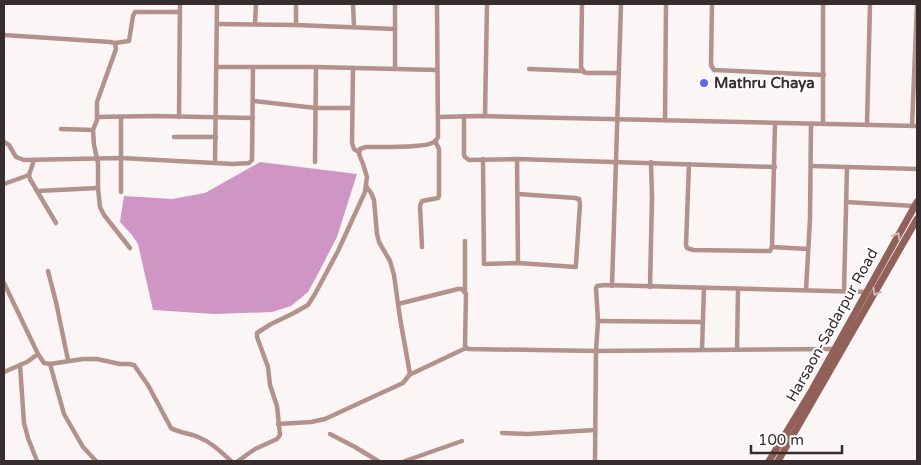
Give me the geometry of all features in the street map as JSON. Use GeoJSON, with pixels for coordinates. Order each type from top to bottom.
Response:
{"type":"FeatureCollection","features":[{"type":"Feature","properties":{"kind":"street"},"geometry":{"type":"LineString","coordinates":[[179,117],[180,4]]}},
{"type":"Feature","properties":{"kind":"street"},"geometry":{"type":"LineString","coordinates":[[215,163],[217,4]]}},
{"type":"Feature","properties":{"kind":"street"},"geometry":{"type":"LineString","coordinates":[[255,24],[256,4]]}},
{"type":"Feature","properties":{"kind":"street"},"geometry":{"type":"LineString","coordinates":[[296,4],[296,25]]}},
{"type":"Feature","properties":{"kind":"street"},"geometry":{"type":"LineString","coordinates":[[354,4],[354,27]]}},
{"type":"Feature","properties":{"kind":"street"},"geometry":{"type":"LineString","coordinates":[[395,4],[395,69]]}},
{"type":"Feature","properties":{"kind":"street"},"geometry":{"type":"LineString","coordinates":[[359,152],[360,149],[366,147],[431,144],[438,137],[437,4]]}},
{"type":"Feature","properties":{"kind":"street"},"geometry":{"type":"LineString","coordinates":[[485,116],[487,4]]}},
{"type":"Feature","properties":{"kind":"street"},"geometry":{"type":"LineString","coordinates":[[582,4],[582,67],[584,72]]}},
{"type":"Feature","properties":{"kind":"street"},"geometry":{"type":"LineString","coordinates":[[612,286],[621,4]]}},
{"type":"Feature","properties":{"kind":"street"},"geometry":{"type":"LineString","coordinates":[[665,120],[666,4]]}},
{"type":"Feature","properties":{"kind":"street"},"geometry":{"type":"LineString","coordinates":[[712,4],[711,65],[714,70],[824,75]]}},
{"type":"Feature","properties":{"kind":"street"},"geometry":{"type":"LineString","coordinates":[[823,4],[823,124]]}},
{"type":"Feature","properties":{"kind":"street"},"geometry":{"type":"LineString","coordinates":[[867,125],[870,4]]}},
{"type":"Feature","properties":{"kind":"street"},"geometry":{"type":"LineString","coordinates":[[438,117],[485,116],[915,126],[917,4]]}},
{"type":"Feature","properties":{"kind":"street"},"geometry":{"type":"LineString","coordinates":[[4,35],[115,43],[127,42],[129,41],[135,12],[179,12]]}},
{"type":"Feature","properties":{"kind":"street"},"geometry":{"type":"LineString","coordinates":[[217,24],[395,29]]}},
{"type":"Feature","properties":{"kind":"street"},"geometry":{"type":"LineString","coordinates":[[115,43],[116,49],[98,102],[97,117],[93,130],[94,148],[98,158],[98,188],[102,210],[130,248]]}},
{"type":"Feature","properties":{"kind":"street"},"geometry":{"type":"LineString","coordinates":[[217,67],[437,70]]}},
{"type":"Feature","properties":{"kind":"street"},"geometry":{"type":"LineString","coordinates":[[4,142],[18,159],[121,158],[246,164],[252,160],[253,67]]}},
{"type":"Feature","properties":{"kind":"street"},"geometry":{"type":"LineString","coordinates":[[315,162],[316,67]]}},
{"type":"Feature","properties":{"kind":"street"},"geometry":{"type":"LineString","coordinates":[[238,461],[255,449],[278,438],[280,434],[277,406],[270,385],[268,367],[256,337],[257,334],[271,324],[302,309],[311,301],[338,251],[362,200],[366,186],[366,171],[359,152],[352,143],[353,68]]}},
{"type":"Feature","properties":{"kind":"street"},"geometry":{"type":"LineString","coordinates":[[529,69],[619,73]]}},
{"type":"Feature","properties":{"kind":"street"},"geometry":{"type":"LineString","coordinates":[[253,101],[316,108],[352,108]]}},
{"type":"Feature","properties":{"kind":"street"},"geometry":{"type":"LineString","coordinates":[[464,116],[464,155],[469,160],[517,159],[651,162],[775,167]]}},
{"type":"Feature","properties":{"kind":"street"},"geometry":{"type":"LineString","coordinates":[[97,117],[253,118]]}},
{"type":"Feature","properties":{"kind":"street"},"geometry":{"type":"LineString","coordinates":[[121,117],[121,192]]}},
{"type":"Feature","properties":{"kind":"street"},"geometry":{"type":"LineString","coordinates":[[689,164],[686,248],[694,250],[767,252],[772,247],[775,123]]}},
{"type":"Feature","properties":{"kind":"street"},"geometry":{"type":"LineString","coordinates":[[806,290],[811,124]]}},
{"type":"Feature","properties":{"kind":"street"},"geometry":{"type":"LineString","coordinates":[[61,129],[93,130]]}},
{"type":"Feature","properties":{"kind":"street"},"geometry":{"type":"LineString","coordinates":[[174,137],[216,137]]}},
{"type":"Feature","properties":{"kind":"street"},"geometry":{"type":"LineString","coordinates":[[422,247],[421,202],[438,198],[439,194],[439,149],[435,141]]}},
{"type":"Feature","properties":{"kind":"street"},"geometry":{"type":"LineString","coordinates":[[482,159],[484,264],[576,265],[579,200],[575,198],[518,194]]}},
{"type":"Feature","properties":{"kind":"street"},"geometry":{"type":"LineString","coordinates":[[517,159],[518,263]]}},
{"type":"Feature","properties":{"kind":"street"},"geometry":{"type":"LineString","coordinates":[[34,160],[29,174],[30,181],[56,223]]}},
{"type":"Feature","properties":{"kind":"street"},"geometry":{"type":"LineString","coordinates":[[650,287],[651,162]]}},
{"type":"Feature","properties":{"kind":"street"},"geometry":{"type":"LineString","coordinates":[[811,166],[917,169]]}},
{"type":"Feature","properties":{"kind":"street"},"geometry":{"type":"LineString","coordinates":[[844,291],[847,167]]}},
{"type":"Feature","properties":{"kind":"street"},"geometry":{"type":"LineString","coordinates":[[4,184],[29,174]]}},
{"type":"Feature","properties":{"kind":"street"},"geometry":{"type":"LineString","coordinates":[[366,186],[374,200],[379,242],[390,261],[394,275],[410,371],[409,375]]}},
{"type":"Feature","properties":{"kind":"street"},"geometry":{"type":"LineString","coordinates":[[37,191],[98,188]]}},
{"type":"Feature","properties":{"kind":"street"},"geometry":{"type":"LineString","coordinates":[[846,202],[916,204]]}},
{"type":"Feature","properties":{"kind":"street","name":"Harsaon-Sadarpur Road"},"geometry":{"type":"LineString","coordinates":[[770,461],[916,204]]}},
{"type":"Feature","properties":{"kind":"street","name":"Harsaon-Sadarpur Road"},"geometry":{"type":"LineString","coordinates":[[778,461],[917,219]]}},
{"type":"Feature","properties":{"kind":"street"},"geometry":{"type":"LineString","coordinates":[[465,240],[466,348]]}},
{"type":"Feature","properties":{"kind":"street"},"geometry":{"type":"LineString","coordinates":[[772,247],[808,249]]}},
{"type":"Feature","properties":{"kind":"street"},"geometry":{"type":"LineString","coordinates":[[48,271],[68,360]]}},
{"type":"Feature","properties":{"kind":"street"},"geometry":{"type":"LineString","coordinates":[[4,283],[6,293],[44,362],[50,364],[68,360],[97,359],[134,365],[148,385],[172,428],[205,440],[231,461]]}},
{"type":"Feature","properties":{"kind":"street"},"geometry":{"type":"LineString","coordinates":[[595,461],[598,321],[596,287],[866,292]]}},
{"type":"Feature","properties":{"kind":"street"},"geometry":{"type":"LineString","coordinates":[[702,350],[704,288]]}},
{"type":"Feature","properties":{"kind":"street"},"geometry":{"type":"LineString","coordinates":[[398,304],[458,289],[465,291]]}},
{"type":"Feature","properties":{"kind":"street"},"geometry":{"type":"LineString","coordinates":[[737,350],[738,289]]}},
{"type":"Feature","properties":{"kind":"street"},"geometry":{"type":"LineString","coordinates":[[598,321],[703,322]]}},
{"type":"Feature","properties":{"kind":"street"},"geometry":{"type":"LineString","coordinates":[[278,424],[325,419],[403,383],[409,375],[466,348],[596,351],[835,349]]}},
{"type":"Feature","properties":{"kind":"street"},"geometry":{"type":"LineString","coordinates":[[4,372],[31,360],[38,354]]}},
{"type":"Feature","properties":{"kind":"street"},"geometry":{"type":"LineString","coordinates":[[50,364],[64,414],[83,446],[96,461]]}},
{"type":"Feature","properties":{"kind":"street"},"geometry":{"type":"LineString","coordinates":[[20,365],[24,423],[37,461]]}},
{"type":"Feature","properties":{"kind":"street"},"geometry":{"type":"LineString","coordinates":[[502,433],[528,434],[595,430]]}},
{"type":"Feature","properties":{"kind":"street"},"geometry":{"type":"LineString","coordinates":[[330,434],[378,461]]}},
{"type":"Feature","properties":{"kind":"street"},"geometry":{"type":"LineString","coordinates":[[405,461],[462,441]]}},
{"type":"Feature","properties":{"kind":"shaded area"},"geometry":{"type":"Polygon","coordinates":[[[260,162],[357,174],[337,237],[308,292],[291,306],[272,312],[215,314],[153,310],[138,244],[120,222],[124,196],[172,199],[205,193],[260,162]]]}},
{"type":"Feature","properties":{"kind":"place","name":"Mathru Chaya"},"geometry":{"type":"Point","coordinates":[704,83]}}]}
